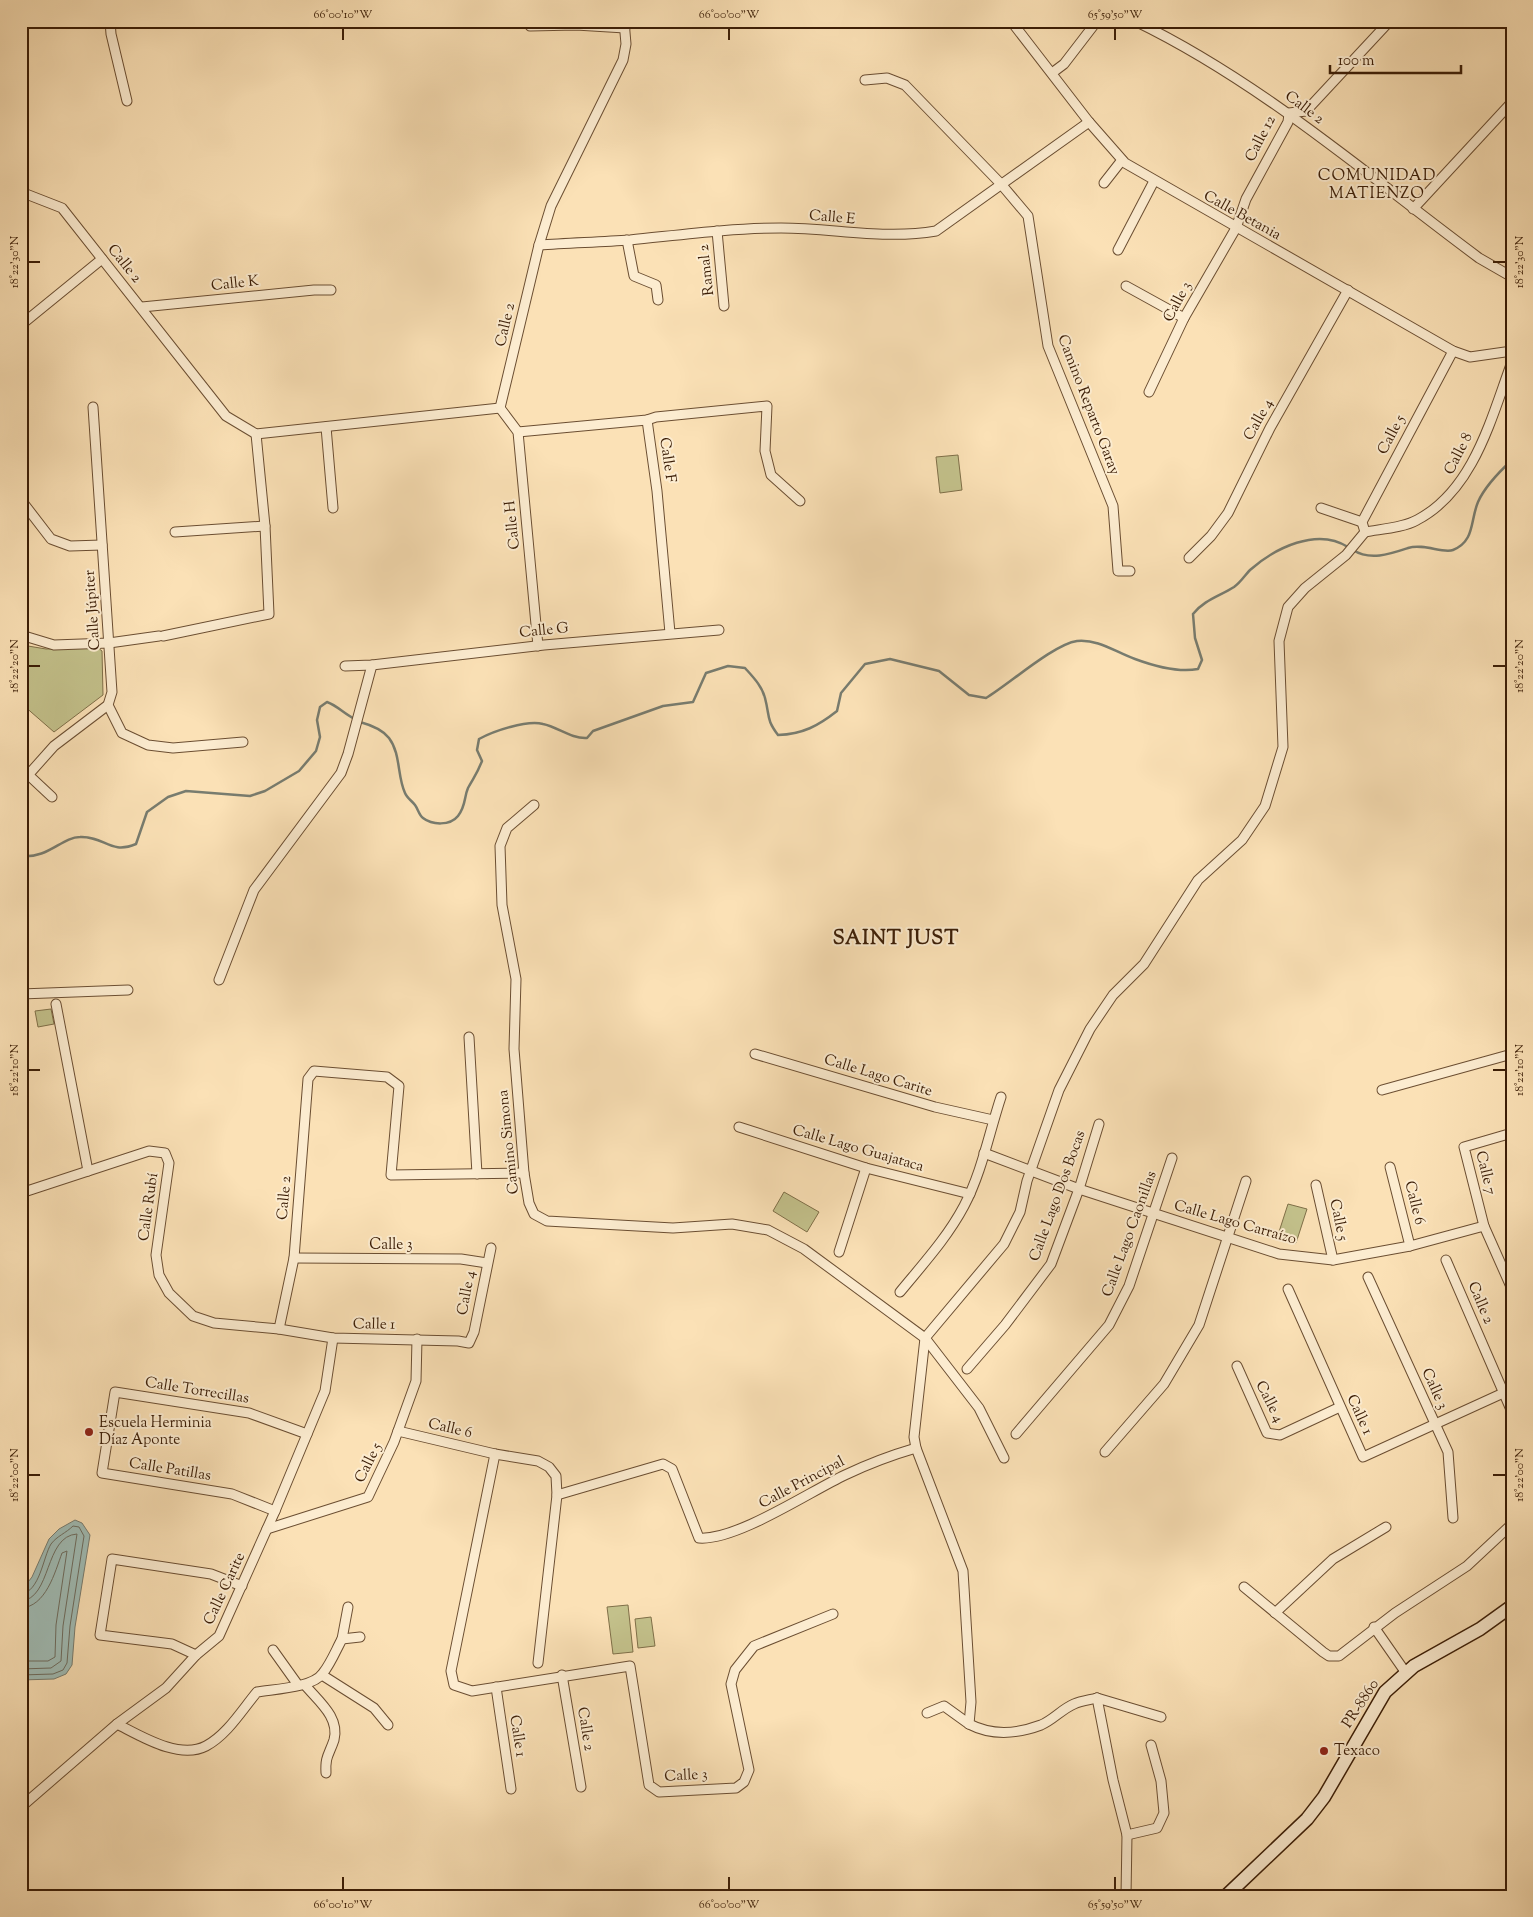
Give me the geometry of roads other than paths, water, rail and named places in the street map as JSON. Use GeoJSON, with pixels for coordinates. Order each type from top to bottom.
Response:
{"type":"FeatureCollection","features":[{"type":"Feature","properties":{"kind":"street"},"geometry":{"type":"LineString","coordinates":[[110,21],[110,34],[127,101]]}},
{"type":"Feature","properties":{"kind":"street","name":"Calle Betania"},"geometry":{"type":"LineString","coordinates":[[1011,21],[1089,122],[1122,160],[1154,181],[1453,351],[1470,357],[1512,351]]}},
{"type":"Feature","properties":{"kind":"street"},"geometry":{"type":"LineString","coordinates":[[1052,73],[1064,64],[1097,21]]}},
{"type":"Feature","properties":{"kind":"street","name":"Calle 2"},"geometry":{"type":"LineString","coordinates":[[1135,21],[1144,24],[1249,85],[1289,113],[1446,234],[1479,258],[1512,277]]}},
{"type":"Feature","properties":{"kind":"street","name":"Calle 12"},"geometry":{"type":"LineString","coordinates":[[1236,228],[1246,199],[1288,122],[1289,113],[1306,111],[1387,24],[1397,21]]}},
{"type":"Feature","properties":{"kind":"street"},"geometry":{"type":"LineString","coordinates":[[530,26],[625,25]]}},
{"type":"Feature","properties":{"kind":"street","name":"Calle 2"},"geometry":{"type":"LineString","coordinates":[[500,408],[539,245],[551,206],[624,60],[626,44],[625,25]]}},
{"type":"Feature","properties":{"kind":"street","name":"Camino Reparto Garay"},"geometry":{"type":"LineString","coordinates":[[866,80],[887,78],[905,85],[1001,184],[1028,216],[1048,346],[1113,506],[1118,571],[1130,571]]}},
{"type":"Feature","properties":{"kind":"street"},"geometry":{"type":"LineString","coordinates":[[1413,209],[1512,102]]}},
{"type":"Feature","properties":{"kind":"street","name":"Calle E"},"geometry":{"type":"LineString","coordinates":[[539,245],[627,240],[716,231],[783,228],[872,236],[917,235],[936,231],[1089,122]]}},
{"type":"Feature","properties":{"kind":"street"},"geometry":{"type":"LineString","coordinates":[[1104,183],[1122,160]]}},
{"type":"Feature","properties":{"kind":"street"},"geometry":{"type":"LineString","coordinates":[[1118,250],[1154,181]]}},
{"type":"Feature","properties":{"kind":"street","name":"Calle 2"},"geometry":{"type":"LineString","coordinates":[[21,192],[62,208],[142,307],[226,416],[256,434]]}},
{"type":"Feature","properties":{"kind":"street","name":"Calle 3"},"geometry":{"type":"LineString","coordinates":[[1149,392],[1184,318],[1236,228]]}},
{"type":"Feature","properties":{"kind":"street","name":"Ramal 2"},"geometry":{"type":"LineString","coordinates":[[716,231],[724,306]]}},
{"type":"Feature","properties":{"kind":"street"},"geometry":{"type":"LineString","coordinates":[[627,240],[634,276],[656,285],[658,300]]}},
{"type":"Feature","properties":{"kind":"street"},"geometry":{"type":"LineString","coordinates":[[21,325],[102,259]]}},
{"type":"Feature","properties":{"kind":"street"},"geometry":{"type":"LineString","coordinates":[[1126,286],[1184,318]]}},
{"type":"Feature","properties":{"kind":"street","name":"Calle K"},"geometry":{"type":"LineString","coordinates":[[142,307],[330,290]]}},
{"type":"Feature","properties":{"kind":"street","name":"Calle 4"},"geometry":{"type":"LineString","coordinates":[[1189,558],[1211,536],[1228,513],[1270,428],[1348,290]]}},
{"type":"Feature","properties":{"kind":"street","name":"Calle 5"},"geometry":{"type":"LineString","coordinates":[[1362,522],[1453,351]]}},
{"type":"Feature","properties":{"kind":"street","name":"Calle 8"},"geometry":{"type":"LineString","coordinates":[[1365,532],[1416,521],[1443,502],[1462,482],[1476,454],[1512,362]]}},
{"type":"Feature","properties":{"kind":"street"},"geometry":{"type":"LineString","coordinates":[[647,420],[656,417],[767,406],[765,451],[771,475],[800,501]]}},
{"type":"Feature","properties":{"kind":"street","name":"Calle Júpiter"},"geometry":{"type":"LineString","coordinates":[[93,407],[112,692],[108,705]]}},
{"type":"Feature","properties":{"kind":"street"},"geometry":{"type":"LineString","coordinates":[[21,635],[54,646],[109,643],[161,636],[269,614],[265,526],[256,434],[500,408],[518,432]]}},
{"type":"Feature","properties":{"kind":"street","name":"Calle F"},"geometry":{"type":"LineString","coordinates":[[518,432],[647,420],[657,491],[670,633]]}},
{"type":"Feature","properties":{"kind":"street"},"geometry":{"type":"LineString","coordinates":[[326,426],[333,508]]}},
{"type":"Feature","properties":{"kind":"street","name":"Calle H"},"geometry":{"type":"LineString","coordinates":[[518,432],[538,646]]}},
{"type":"Feature","properties":{"kind":"street"},"geometry":{"type":"LineString","coordinates":[[21,500],[52,538],[70,546],[102,545]]}},
{"type":"Feature","properties":{"kind":"street"},"geometry":{"type":"LineString","coordinates":[[970,1724],[971,1702],[963,1571],[916,1448],[914,1428],[925,1338],[1004,1244],[1020,1212],[1031,1171],[1059,1090],[1090,1029],[1113,995],[1144,964],[1198,880],[1242,840],[1265,806],[1283,747],[1278,641],[1288,607],[1305,588],[1347,554],[1365,532],[1362,522],[1321,508]]}},
{"type":"Feature","properties":{"kind":"street"},"geometry":{"type":"LineString","coordinates":[[175,532],[265,526]]}},
{"type":"Feature","properties":{"kind":"street","name":"Calle G"},"geometry":{"type":"LineString","coordinates":[[345,666],[372,665],[670,633],[719,630]]}},
{"type":"Feature","properties":{"kind":"street"},"geometry":{"type":"LineString","coordinates":[[219,980],[254,890],[341,773],[372,665]]}},
{"type":"Feature","properties":{"kind":"street"},"geometry":{"type":"LineString","coordinates":[[29,774],[54,746],[108,705],[122,733],[148,745],[173,748],[243,742]]}},
{"type":"Feature","properties":{"kind":"street"},"geometry":{"type":"LineString","coordinates":[[21,768],[52,797]]}},
{"type":"Feature","properties":{"kind":"street","name":"Camino Simona"},"geometry":{"type":"LineString","coordinates":[[534,805],[507,828],[500,846],[502,904],[516,979],[514,1049],[524,1173],[534,1214],[547,1221],[673,1228],[732,1224],[768,1230],[804,1249],[925,1338],[979,1408],[1004,1458]]}},
{"type":"Feature","properties":{"kind":"street"},"geometry":{"type":"LineString","coordinates":[[21,994],[128,990]]}},
{"type":"Feature","properties":{"kind":"street"},"geometry":{"type":"LineString","coordinates":[[56,1004],[88,1171]]}},
{"type":"Feature","properties":{"kind":"street"},"geometry":{"type":"LineString","coordinates":[[469,1037],[477,1174],[524,1173]]}},
{"type":"Feature","properties":{"kind":"street","name":"Calle Lago Carite"},"geometry":{"type":"LineString","coordinates":[[755,1054],[935,1107],[993,1120]]}},
{"type":"Feature","properties":{"kind":"street"},"geometry":{"type":"LineString","coordinates":[[1382,1090],[1512,1054]]}},
{"type":"Feature","properties":{"kind":"street","name":"Calle 2"},"geometry":{"type":"LineString","coordinates":[[279,1329],[294,1258],[308,1079],[314,1070],[387,1077],[399,1086],[391,1174],[477,1174]]}},
{"type":"Feature","properties":{"kind":"street"},"geometry":{"type":"LineString","coordinates":[[900,1292],[948,1234],[970,1194],[1001,1097]]}},
{"type":"Feature","properties":{"kind":"street","name":"Calle Lago Dos Bocas"},"geometry":{"type":"LineString","coordinates":[[967,1369],[1005,1324],[1051,1264],[1099,1124]]}},
{"type":"Feature","properties":{"kind":"street","name":"Calle Lago Guajataca"},"geometry":{"type":"LineString","coordinates":[[739,1127],[866,1168],[970,1194]]}},
{"type":"Feature","properties":{"kind":"street","name":"Calle 7"},"geometry":{"type":"LineString","coordinates":[[1484,1226],[1464,1147],[1512,1133]]}},
{"type":"Feature","properties":{"kind":"street","name":"Calle Rubí"},"geometry":{"type":"LineString","coordinates":[[21,1193],[149,1151],[165,1153],[169,1163],[156,1255],[159,1275],[169,1293],[193,1316],[214,1323],[279,1329]]}},
{"type":"Feature","properties":{"kind":"street","name":"Calle Lago Carraízo"},"geometry":{"type":"LineString","coordinates":[[984,1153],[1078,1189],[1279,1254],[1333,1260],[1410,1246],[1484,1226]]}},
{"type":"Feature","properties":{"kind":"street","name":"Calle Lago Caonillas"},"geometry":{"type":"LineString","coordinates":[[1016,1434],[1109,1325],[1129,1286],[1172,1158]]}},
{"type":"Feature","properties":{"kind":"street","name":"Calle 6"},"geometry":{"type":"LineString","coordinates":[[1390,1167],[1410,1246]]}},
{"type":"Feature","properties":{"kind":"street"},"geometry":{"type":"LineString","coordinates":[[839,1252],[866,1168]]}},
{"type":"Feature","properties":{"kind":"street"},"geometry":{"type":"LineString","coordinates":[[1105,1452],[1164,1384],[1199,1325],[1246,1181]]}},
{"type":"Feature","properties":{"kind":"street","name":"Calle 5"},"geometry":{"type":"LineString","coordinates":[[1316,1185],[1333,1260]]}},
{"type":"Feature","properties":{"kind":"street"},"geometry":{"type":"LineString","coordinates":[[1484,1226],[1512,1289]]}},
{"type":"Feature","properties":{"kind":"street","name":"Calle 4"},"geometry":{"type":"LineString","coordinates":[[469,1343],[474,1332],[491,1248]]}},
{"type":"Feature","properties":{"kind":"street","name":"Calle 3"},"geometry":{"type":"LineString","coordinates":[[294,1258],[461,1259],[487,1263]]}},
{"type":"Feature","properties":{"kind":"street","name":"Calle 2"},"geometry":{"type":"LineString","coordinates":[[1446,1260],[1508,1391],[1512,1412]]}},
{"type":"Feature","properties":{"kind":"street","name":"Calle 3"},"geometry":{"type":"LineString","coordinates":[[1368,1277],[1448,1452],[1453,1518]]}},
{"type":"Feature","properties":{"kind":"street","name":"Calle 1"},"geometry":{"type":"LineString","coordinates":[[1288,1290],[1363,1457],[1435,1426],[1508,1391]]}},
{"type":"Feature","properties":{"kind":"street","name":"Calle 1"},"geometry":{"type":"LineString","coordinates":[[279,1329],[333,1338],[417,1339],[469,1343]]}},
{"type":"Feature","properties":{"kind":"street","name":"Calle Carite"},"geometry":{"type":"LineString","coordinates":[[21,1807],[118,1724],[166,1688],[196,1656],[219,1636],[275,1511],[325,1391],[333,1338]]}},
{"type":"Feature","properties":{"kind":"street","name":"Calle 5"},"geometry":{"type":"LineString","coordinates":[[267,1529],[368,1497],[398,1431],[416,1381],[417,1339]]}},
{"type":"Feature","properties":{"kind":"street","name":"Calle 4"},"geometry":{"type":"LineString","coordinates":[[1237,1366],[1267,1433],[1272,1435],[1280,1435],[1340,1407]]}},
{"type":"Feature","properties":{"kind":"street","name":"Calle Torrecillas"},"geometry":{"type":"LineString","coordinates":[[109,1428],[115,1392],[249,1413],[307,1434]]}},
{"type":"Feature","properties":{"kind":"street","name":"Calle Patillas"},"geometry":{"type":"LineString","coordinates":[[109,1428],[102,1473],[232,1494],[275,1511]]}},
{"type":"Feature","properties":{"kind":"street","name":"Calle 6"},"geometry":{"type":"LineString","coordinates":[[398,1431],[495,1454],[538,1461],[549,1467],[556,1476],[557,1495],[538,1663]]}},
{"type":"Feature","properties":{"kind":"street","name":"Calle Principal"},"geometry":{"type":"LineString","coordinates":[[557,1495],[663,1464],[672,1469],[699,1538],[711,1539],[761,1520],[792,1501],[846,1474],[916,1448]]}},
{"type":"Feature","properties":{"kind":"street","name":"Calle 3"},"geometry":{"type":"LineString","coordinates":[[495,1454],[450,1671],[454,1685],[472,1691],[562,1675],[630,1666],[651,1789],[659,1792],[736,1788],[744,1782],[749,1770],[731,1684],[735,1670],[754,1646],[833,1614]]}},
{"type":"Feature","properties":{"kind":"street"},"geometry":{"type":"LineString","coordinates":[[1244,1587],[1329,1656],[1339,1656],[1374,1627],[1467,1566],[1512,1524]]}},
{"type":"Feature","properties":{"kind":"street"},"geometry":{"type":"LineString","coordinates":[[1276,1613],[1333,1559],[1386,1527]]}},
{"type":"Feature","properties":{"kind":"street"},"geometry":{"type":"LineString","coordinates":[[196,1656],[172,1644],[100,1635],[112,1559],[211,1574],[242,1586]]}},
{"type":"Feature","properties":{"kind":"street","name":"PR-8860"},"geometry":{"type":"LineString","coordinates":[[1226,1896],[1307,1819],[1324,1797],[1386,1692],[1414,1666],[1480,1629],[1512,1606]]}},
{"type":"Feature","properties":{"kind":"street"},"geometry":{"type":"LineString","coordinates":[[118,1724],[146,1738],[168,1746],[186,1750],[205,1746],[226,1730],[256,1692],[301,1685],[322,1675],[342,1639],[348,1608]]}},
{"type":"Feature","properties":{"kind":"street"},"geometry":{"type":"LineString","coordinates":[[1374,1627],[1406,1673]]}},
{"type":"Feature","properties":{"kind":"street"},"geometry":{"type":"LineString","coordinates":[[342,1639],[360,1638]]}},
{"type":"Feature","properties":{"kind":"street"},"geometry":{"type":"LineString","coordinates":[[273,1650],[301,1685],[334,1719],[336,1730],[325,1758],[326,1773]]}},
{"type":"Feature","properties":{"kind":"street"},"geometry":{"type":"LineString","coordinates":[[322,1675],[374,1708],[388,1725]]}},
{"type":"Feature","properties":{"kind":"street","name":"Calle 2"},"geometry":{"type":"LineString","coordinates":[[562,1675],[581,1787]]}},
{"type":"Feature","properties":{"kind":"street","name":"Calle 1"},"geometry":{"type":"LineString","coordinates":[[496,1687],[511,1789]]}},
{"type":"Feature","properties":{"kind":"street"},"geometry":{"type":"LineString","coordinates":[[1097,1698],[1113,1780],[1127,1835],[1126,1896]]}},
{"type":"Feature","properties":{"kind":"street"},"geometry":{"type":"LineString","coordinates":[[927,1713],[944,1706],[980,1730],[1000,1734],[1042,1725],[1074,1704],[1097,1698],[1161,1717]]}},
{"type":"Feature","properties":{"kind":"street"},"geometry":{"type":"LineString","coordinates":[[1127,1835],[1157,1828],[1164,1813],[1161,1781],[1151,1745]]}},
{"type":"Feature","properties":{"kind":"water"},"geometry":{"type":"Polygon","coordinates":[[[75,1520],[82,1523],[90,1535],[75,1627],[72,1665],[66,1674],[54,1679],[21,1680],[21,1591],[32,1577],[49,1539],[59,1529],[75,1520]]]}},
{"type":"Feature","properties":{"kind":"waterway"},"geometry":{"type":"LineString","coordinates":[[1353,550],[1373,556],[1414,547],[1427,547],[1444,551],[1453,550],[1460,546],[1468,536],[1478,502],[1484,490],[1512,460]]}},
{"type":"Feature","properties":{"kind":"waterway"},"geometry":{"type":"LineString","coordinates":[[360,722],[383,732],[393,744],[405,793],[422,817],[431,822],[446,823],[455,819],[461,812],[468,788],[482,761],[477,750],[479,739],[501,730],[536,723],[549,726],[575,737],[587,738],[593,731],[663,706],[693,702],[706,673],[728,666],[745,668],[757,682],[764,694],[770,721],[778,735],[803,731],[823,721],[837,711],[841,693],[865,664],[890,659],[939,671],[969,695],[986,698],[1056,649],[1077,641],[1100,644],[1135,659],[1158,666],[1182,670],[1198,669],[1202,660],[1195,638],[1193,614],[1197,609],[1234,587],[1260,562],[1284,548],[1297,543],[1323,539],[1336,541],[1348,547]]}},
{"type":"Feature","properties":{"kind":"waterway"},"geometry":{"type":"LineString","coordinates":[[21,856],[39,854],[67,840],[80,837],[89,837],[120,847],[136,844],[147,812],[168,797],[186,791],[250,796],[265,791],[299,771],[316,751],[320,737],[317,720],[320,707],[327,702],[355,719]]}},
{"type":"Feature","properties":{"kind":"place","name":"Escuela Herminia Díaz Aponte"},"geometry":{"type":"Point","coordinates":[89,1432]}},
{"type":"Feature","properties":{"kind":"place","name":"Texaco"},"geometry":{"type":"Point","coordinates":[1324,1751]}},
{"type":"Feature","properties":{"kind":"district","name":"COMUNIDAD MATIENZO"},"geometry":{"type":"Point","coordinates":[1377,185]}},
{"type":"Feature","properties":{"kind":"district","name":"SAINT JUST"},"geometry":{"type":"Point","coordinates":[896,939]}}]}
